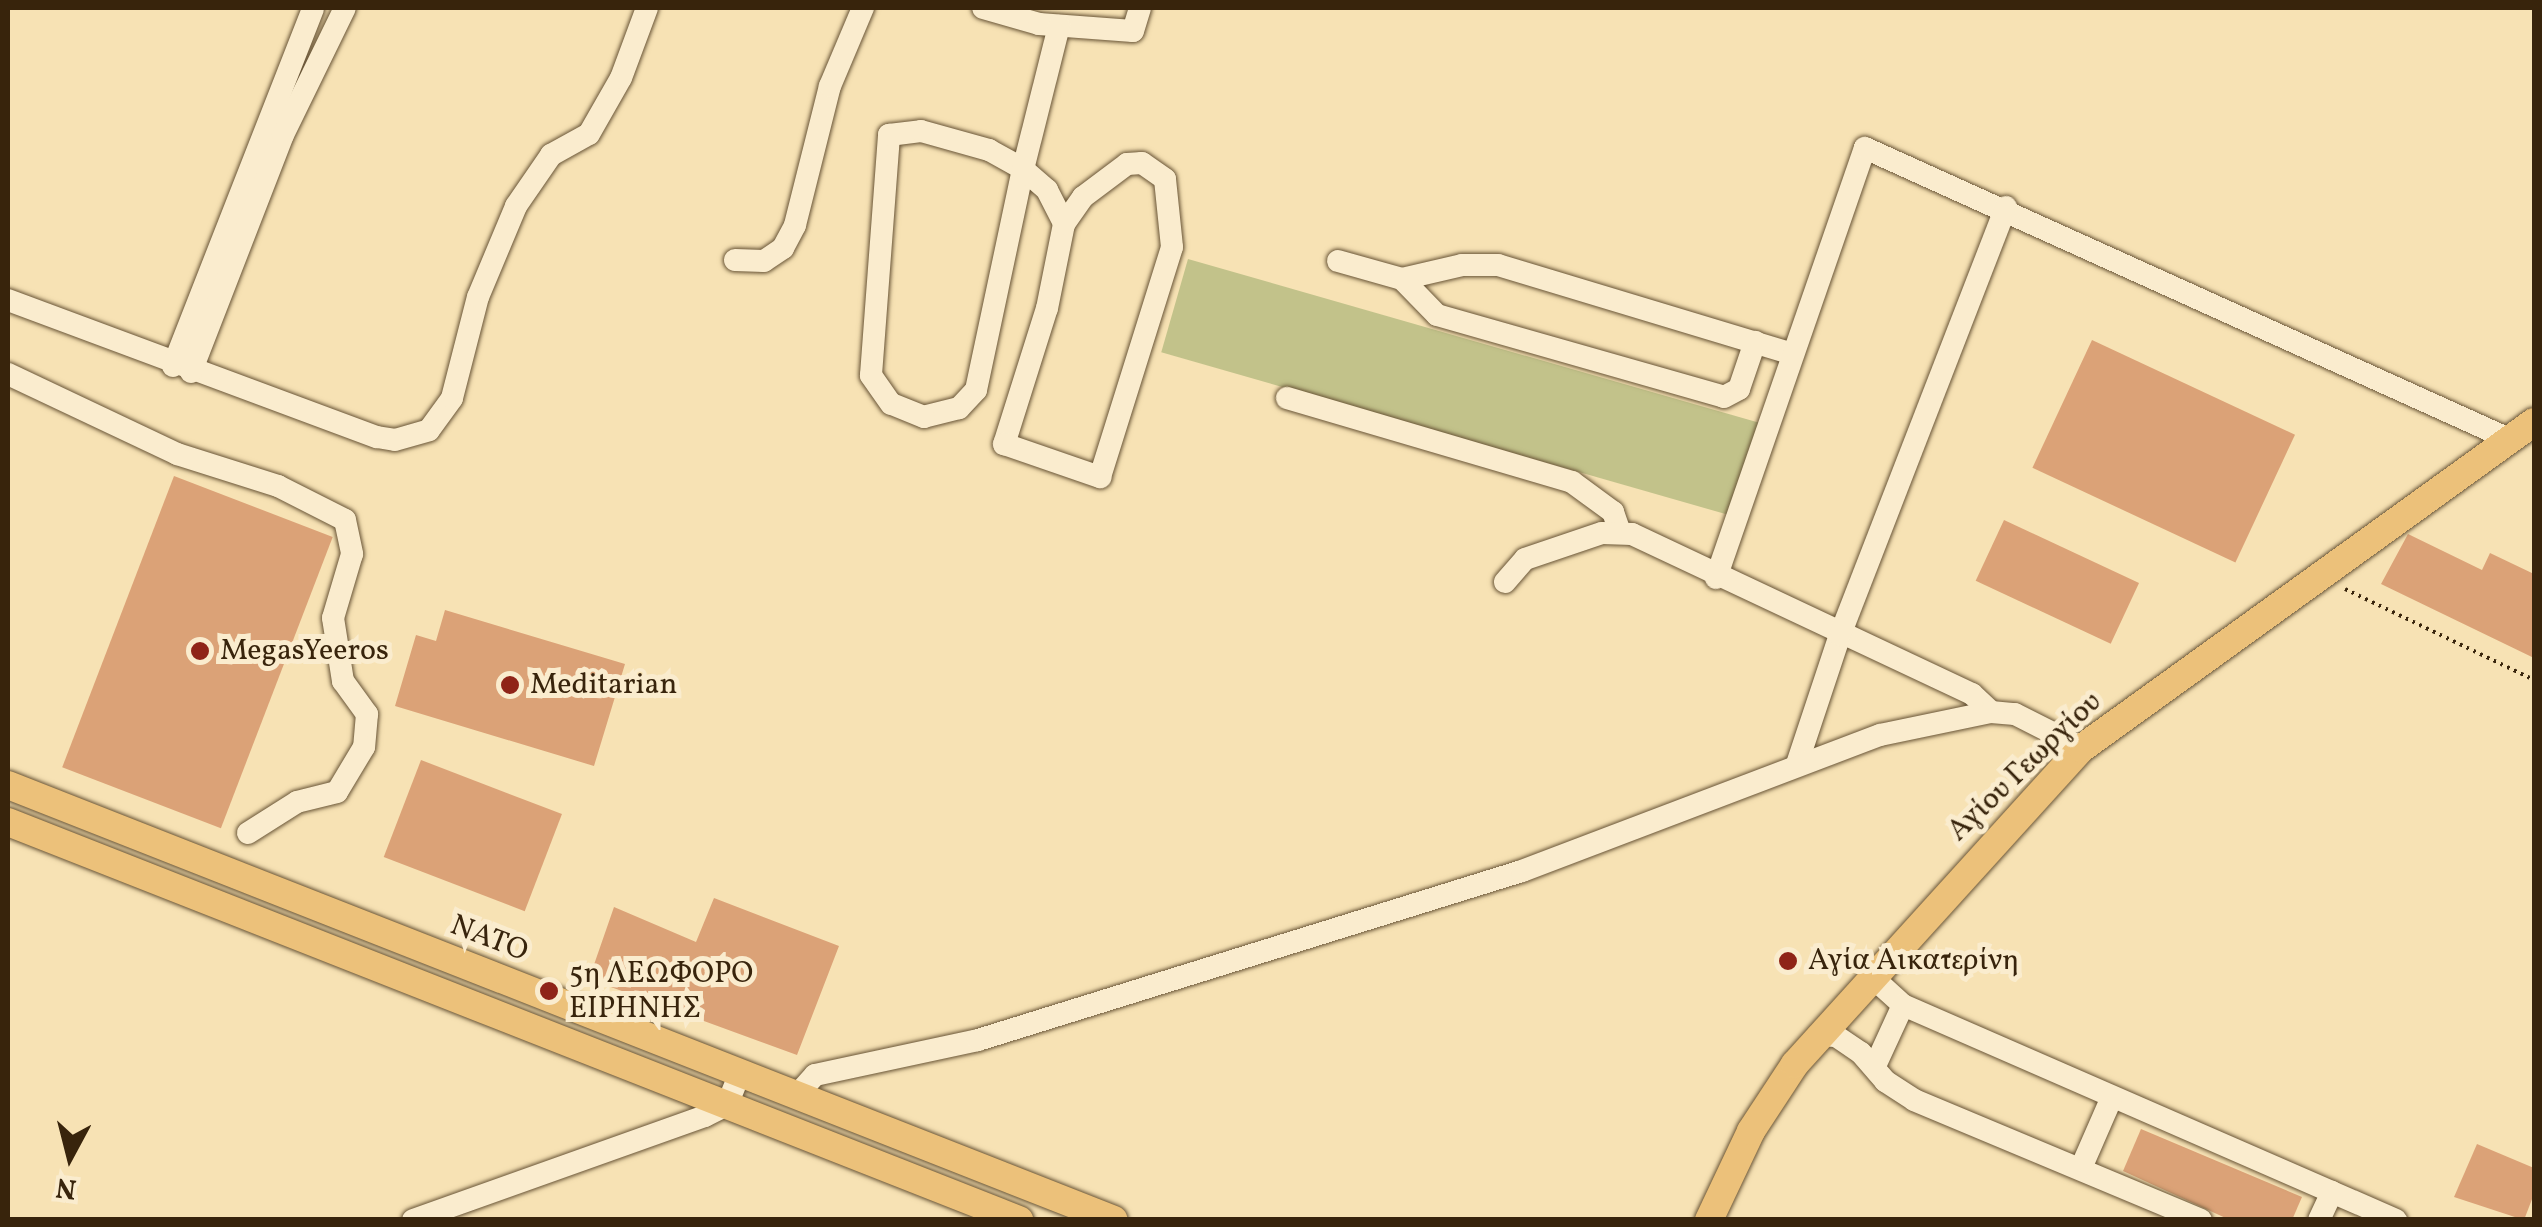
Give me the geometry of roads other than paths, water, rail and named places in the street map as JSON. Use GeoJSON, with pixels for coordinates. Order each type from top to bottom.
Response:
{"type":"FeatureCollection","features":[{"type":"Feature","properties":{"kind":"main road","name":"Αγίου Γεωργίου"},"geometry":{"type":"LineString","coordinates":[[1709,1220],[1768,1100],[1818,1035],[2082,748],[2315,574],[2534,422]]}},
{"type":"Feature","properties":{"kind":"main road","name":"ΝΑΤΟ"},"geometry":{"type":"LineString","coordinates":[[8,785],[1114,1220]]}},
{"type":"Feature","properties":{"kind":"main road"},"geometry":{"type":"LineString","coordinates":[[8,822],[1019,1220]]}},
{"type":"Feature","properties":{"kind":"street"},"geometry":{"type":"LineString","coordinates":[[182,369],[313,8]]}},
{"type":"Feature","properties":{"kind":"street"},"geometry":{"type":"LineString","coordinates":[[182,369],[283,134],[345,8]]}},
{"type":"Feature","properties":{"kind":"street"},"geometry":{"type":"LineString","coordinates":[[8,300],[182,369],[378,437],[395,440],[430,430],[452,398],[478,298],[516,206],[550,155],[589,134],[621,78],[647,8]]}},
{"type":"Feature","properties":{"kind":"street"},"geometry":{"type":"LineString","coordinates":[[735,260],[764,261],[789,236],[842,50],[863,8]]}},
{"type":"Feature","properties":{"kind":"street"},"geometry":{"type":"LineString","coordinates":[[983,8],[1059,26],[1133,31],[1140,8]]}},
{"type":"Feature","properties":{"kind":"street"},"geometry":{"type":"LineString","coordinates":[[1059,26],[1023,168],[976,390],[948,413],[901,411],[882,396],[871,375],[889,135],[950,136],[1023,168],[1059,204],[1064,224],[1047,308],[1004,444],[1100,477],[1172,247],[1165,178],[1142,164],[1127,164],[1082,197],[1064,224]]}},
{"type":"Feature","properties":{"kind":"street"},"geometry":{"type":"LineString","coordinates":[[1716,578],[1865,148],[2006,207],[2509,439]]}},
{"type":"Feature","properties":{"kind":"street"},"geometry":{"type":"LineString","coordinates":[[1797,764],[1840,635],[2006,207]]}},
{"type":"Feature","properties":{"kind":"street"},"geometry":{"type":"LineString","coordinates":[[1338,261],[1402,278],[1462,265],[1498,266],[1793,354]]}},
{"type":"Feature","properties":{"kind":"street"},"geometry":{"type":"LineString","coordinates":[[1402,278],[1437,315],[1724,397],[1739,389],[1754,342]]}},
{"type":"Feature","properties":{"kind":"street"},"geometry":{"type":"LineString","coordinates":[[8,374],[177,454],[278,486],[345,520],[352,554],[333,618],[344,681],[366,714],[364,746],[337,792],[297,802],[248,833]]}},
{"type":"Feature","properties":{"kind":"street"},"geometry":{"type":"LineString","coordinates":[[1287,398],[1572,482],[1613,512],[1620,532]]}},
{"type":"Feature","properties":{"kind":"street"},"geometry":{"type":"LineString","coordinates":[[1505,582],[1526,559],[1620,532],[1649,540],[1716,578],[1972,694],[1991,712]]}},
{"type":"Feature","properties":{"kind":"street"},"geometry":{"type":"LineString","coordinates":[[798,1095],[815,1076],[978,1040],[1342,931],[1522,871],[1880,735],[1991,712],[2015,714],[2082,748]]}},
{"type":"Feature","properties":{"kind":"street"},"geometry":{"type":"LineString","coordinates":[[1871,976],[1903,1005],[2396,1220]]}},
{"type":"Feature","properties":{"kind":"street"},"geometry":{"type":"LineString","coordinates":[[1875,1066],[1903,1005]]}},
{"type":"Feature","properties":{"kind":"street"},"geometry":{"type":"LineString","coordinates":[[1818,1035],[1836,1036],[1914,1100],[2201,1220]]}},
{"type":"Feature","properties":{"kind":"street"},"geometry":{"type":"LineString","coordinates":[[413,1220],[727,1105],[740,1072]]}},
{"type":"Feature","properties":{"kind":"street"},"geometry":{"type":"LineString","coordinates":[[2081,1168],[2112,1097]]}},
{"type":"Feature","properties":{"kind":"street"},"geometry":{"type":"LineString","coordinates":[[2319,1220],[2332,1192]]}},
{"type":"Feature","properties":{"kind":"place","name":"MegasYeeros"},"geometry":{"type":"Point","coordinates":[200,651]}},
{"type":"Feature","properties":{"kind":"place","name":"Meditarian"},"geometry":{"type":"Point","coordinates":[510,685]}},
{"type":"Feature","properties":{"kind":"place","name":"Αγία Αικατερίνη"},"geometry":{"type":"Point","coordinates":[1788,961]}},
{"type":"Feature","properties":{"kind":"place","name":"5η ΛΕΩΦΟΡΟ ΕΙΡΗΝΗΣ"},"geometry":{"type":"Point","coordinates":[549,991]}}]}
